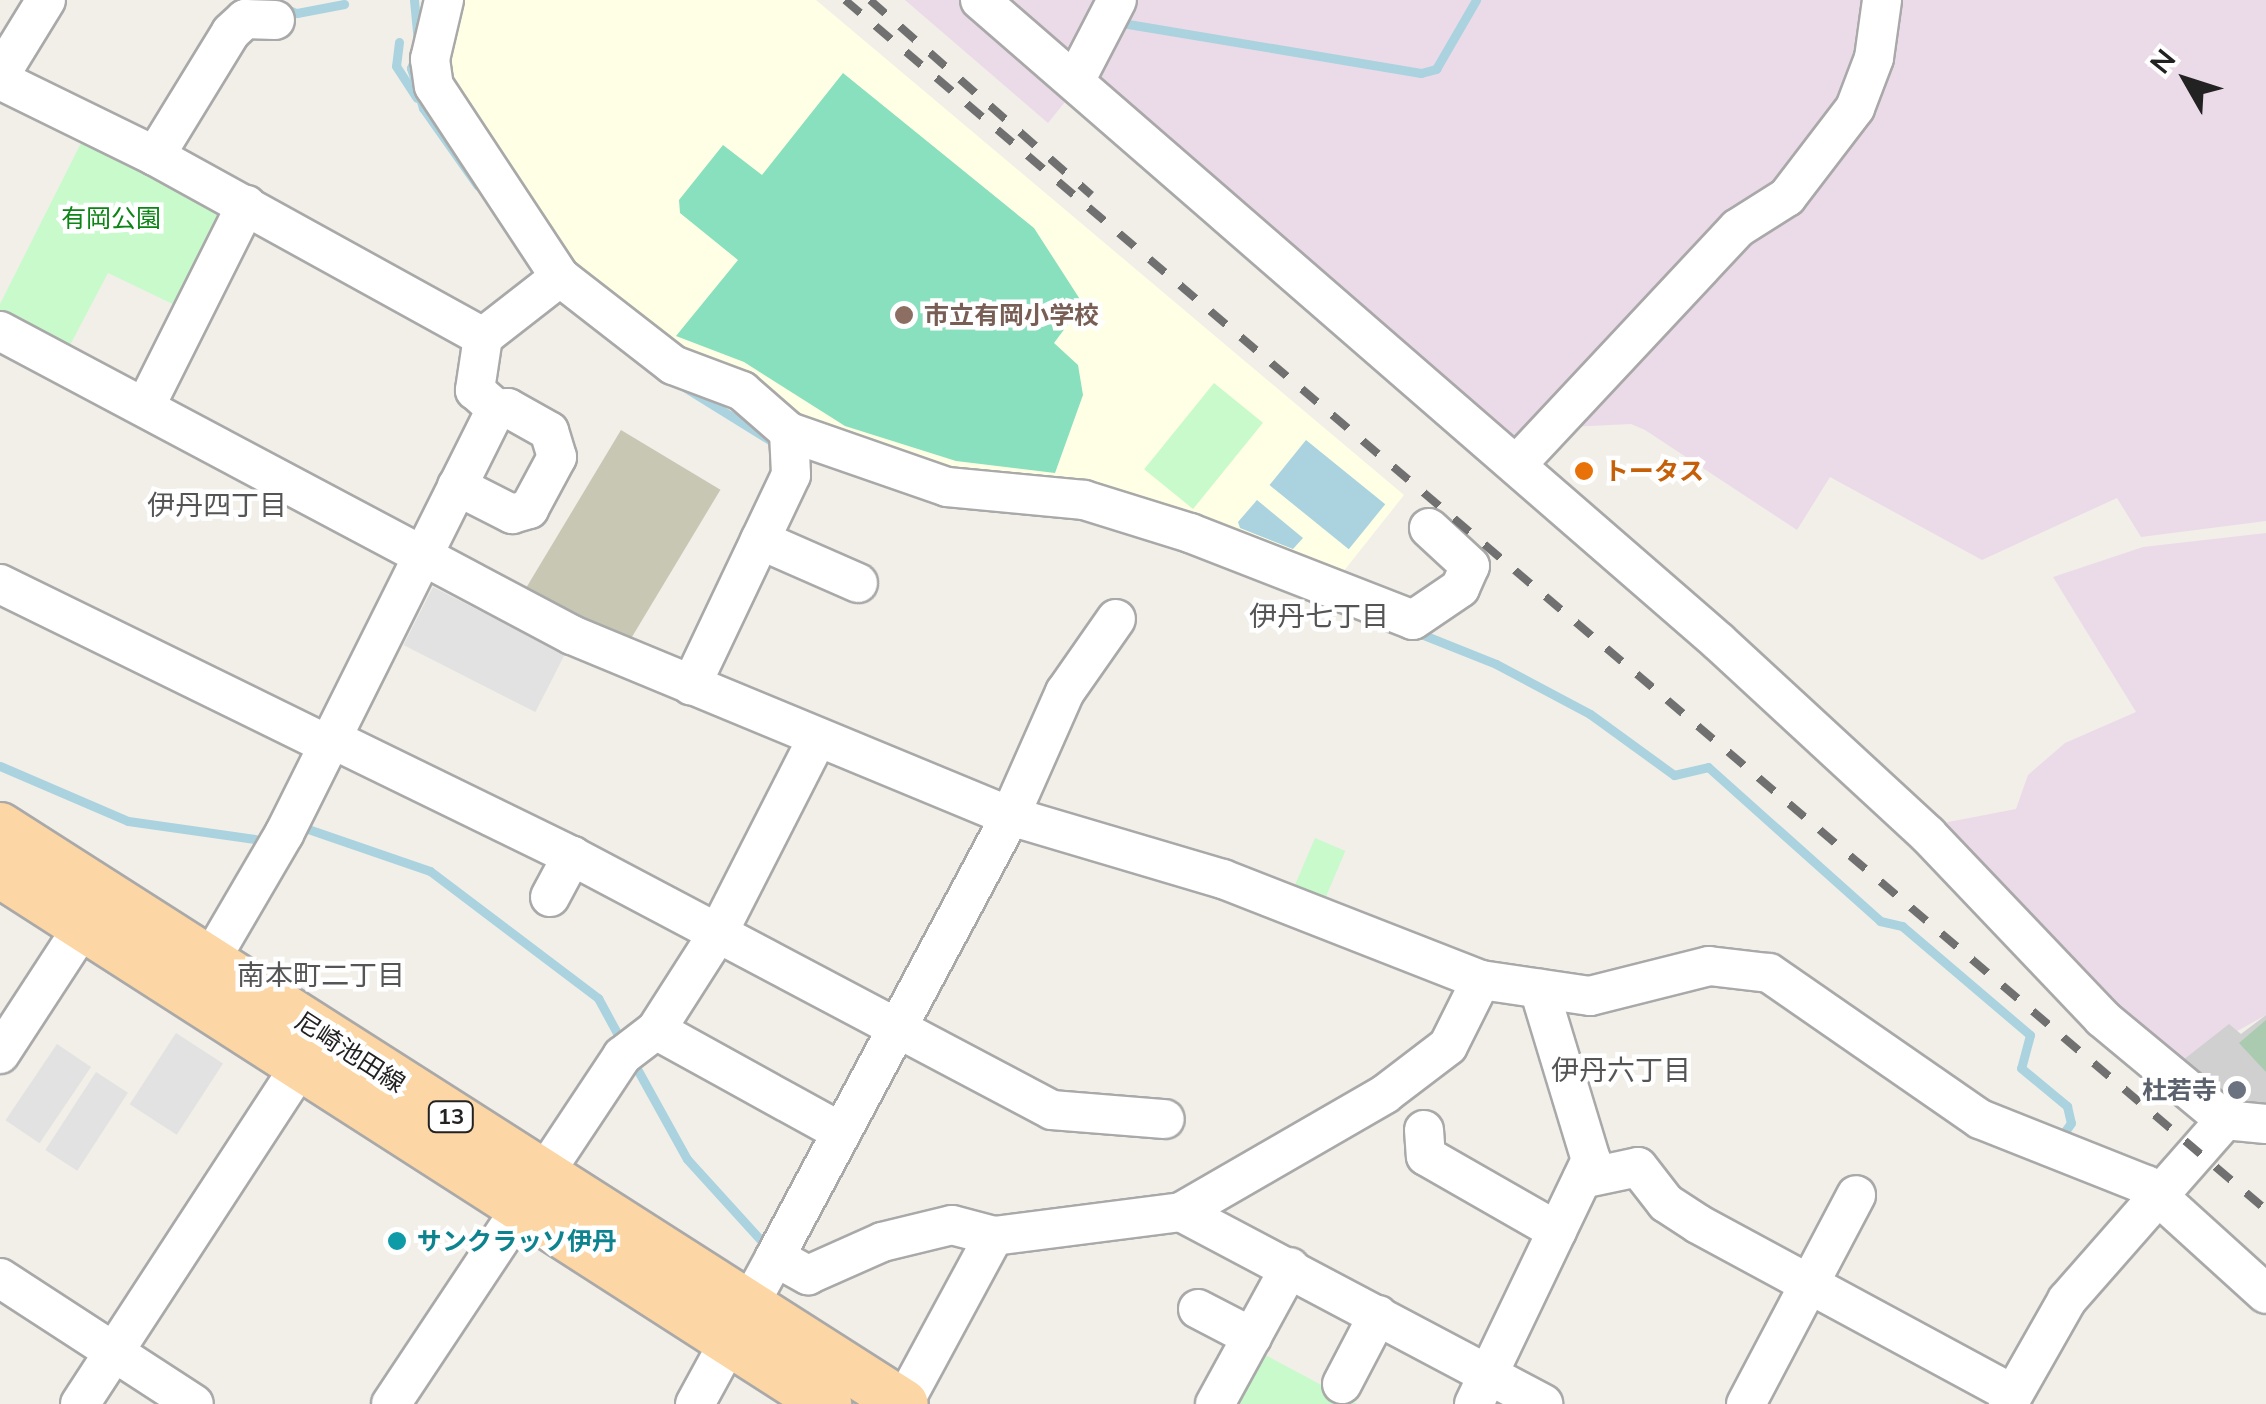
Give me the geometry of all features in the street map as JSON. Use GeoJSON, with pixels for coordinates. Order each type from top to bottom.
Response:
{"type":"FeatureCollection","features":[{"type":"Feature","properties":{"kind":"main road","name":"尼崎池田線"},"geometry":{"type":"LineString","coordinates":[[0,827],[94,910],[529,1192],[740,1326],[903,1404]]}},
{"type":"Feature","properties":{"kind":"main road","name":"尼崎池田線"},"geometry":{"type":"LineString","coordinates":[[0,873],[211,959],[310,1051]]}},
{"type":"Feature","properties":{"kind":"main road","name":"尼崎池田線"},"geometry":{"type":"LineString","coordinates":[[740,1326],[828,1404]]}},
{"type":"Feature","properties":{"kind":"street"},"geometry":{"type":"LineString","coordinates":[[46,0],[1,81],[155,156],[483,338]]}},
{"type":"Feature","properties":{"kind":"street"},"geometry":{"type":"LineString","coordinates":[[980,0],[1519,462],[1928,835],[2102,1018],[2224,1120],[2266,1124]]}},
{"type":"Feature","properties":{"kind":"street"},"geometry":{"type":"LineString","coordinates":[[1075,82],[1117,0]]}},
{"type":"Feature","properties":{"kind":"street"},"geometry":{"type":"LineString","coordinates":[[1519,462],[1738,228],[1787,197],[1855,108],[1874,58],[1882,0]]}},
{"type":"Feature","properties":{"kind":"street"},"geometry":{"type":"LineString","coordinates":[[437,4],[430,59],[434,86],[560,277],[673,365],[742,391],[791,445],[947,487],[1084,500],[1190,533],[1413,620],[1460,588],[1470,566],[1429,528]]}},
{"type":"Feature","properties":{"kind":"street"},"geometry":{"type":"LineString","coordinates":[[155,156],[231,32],[245,20],[275,20]]}},
{"type":"Feature","properties":{"kind":"street"},"geometry":{"type":"LineString","coordinates":[[146,405],[246,205]]}},
{"type":"Feature","properties":{"kind":"street"},"geometry":{"type":"LineString","coordinates":[[458,486],[512,514],[528,510],[556,457],[549,431],[508,408],[496,409],[474,390],[483,338],[560,277]]}},
{"type":"Feature","properties":{"kind":"street"},"geometry":{"type":"LineString","coordinates":[[0,331],[146,405],[572,635],[1010,816],[1223,878],[1481,980],[1590,996],[1709,966],[1769,972],[1980,1120],[2146,1185],[2158,1200],[2266,1294]]}},
{"type":"Feature","properties":{"kind":"street"},"geometry":{"type":"LineString","coordinates":[[211,959],[284,834],[328,741],[426,556],[432,528],[458,486],[496,409]]}},
{"type":"Feature","properties":{"kind":"street"},"geometry":{"type":"LineString","coordinates":[[691,686],[760,540],[791,445]]}},
{"type":"Feature","properties":{"kind":"street"},"geometry":{"type":"LineString","coordinates":[[760,540],[858,583]]}},
{"type":"Feature","properties":{"kind":"street"},"geometry":{"type":"LineString","coordinates":[[0,584],[572,856],[1052,1110],[1165,1119]]}},
{"type":"Feature","properties":{"kind":"street"},"geometry":{"type":"LineString","coordinates":[[695,1404],[1010,816],[1065,692],[1116,619]]}},
{"type":"Feature","properties":{"kind":"street"},"geometry":{"type":"LineString","coordinates":[[391,1404],[622,1056],[656,1030],[718,933],[816,739]]}},
{"type":"Feature","properties":{"kind":"street"},"geometry":{"type":"LineString","coordinates":[[550,897],[572,856]]}},
{"type":"Feature","properties":{"kind":"street"},"geometry":{"type":"LineString","coordinates":[[0,1054],[94,910]]}},
{"type":"Feature","properties":{"kind":"street"},"geometry":{"type":"LineString","coordinates":[[775,1257],[808,1275],[882,1242],[952,1225],[994,1236],[1181,1212],[1385,1094],[1448,1046],[1481,980]]}},
{"type":"Feature","properties":{"kind":"street"},"geometry":{"type":"LineString","coordinates":[[1482,1389],[1590,1160],[1539,989]]}},
{"type":"Feature","properties":{"kind":"street"},"geometry":{"type":"LineString","coordinates":[[656,1030],[841,1132]]}},
{"type":"Feature","properties":{"kind":"street"},"geometry":{"type":"LineString","coordinates":[[80,1404],[310,1051]]}},
{"type":"Feature","properties":{"kind":"street"},"geometry":{"type":"LineString","coordinates":[[1582,1178],[1638,1168],[1666,1204],[1811,1282],[2011,1399],[2068,1300],[2224,1120]]}},
{"type":"Feature","properties":{"kind":"street"},"geometry":{"type":"LineString","coordinates":[[1424,1130],[1426,1156],[1557,1232]]}},
{"type":"Feature","properties":{"kind":"street"},"geometry":{"type":"LineString","coordinates":[[1746,1404],[1856,1195]]}},
{"type":"Feature","properties":{"kind":"street"},"geometry":{"type":"LineString","coordinates":[[1181,1212],[1378,1315],[1482,1389],[1544,1404]]}},
{"type":"Feature","properties":{"kind":"street"},"geometry":{"type":"LineString","coordinates":[[903,1404],[994,1236]]}},
{"type":"Feature","properties":{"kind":"street"},"geometry":{"type":"LineString","coordinates":[[1215,1404],[1290,1267]]}},
{"type":"Feature","properties":{"kind":"street"},"geometry":{"type":"LineString","coordinates":[[0,1278],[194,1404]]}},
{"type":"Feature","properties":{"kind":"street"},"geometry":{"type":"LineString","coordinates":[[1198,1309],[1252,1337]]}},
{"type":"Feature","properties":{"kind":"street"},"geometry":{"type":"LineString","coordinates":[[1342,1384],[1378,1315]]}},
{"type":"Feature","properties":{"kind":"shaded area","name":"市立有岡小学校"},"geometry":{"type":"Polygon","coordinates":[[[462,0],[816,0],[1404,495],[1339,577],[823,442],[688,366],[565,275],[506,192],[520,178],[444,94],[462,0]]]}},
{"type":"Feature","properties":{"kind":"shaded area"},"geometry":{"type":"Polygon","coordinates":[[[905,0],[966,0],[1073,92],[1048,123],[905,0]]]}},
{"type":"Feature","properties":{"kind":"shaded area"},"geometry":{"type":"Polygon","coordinates":[[[1001,0],[1102,0],[1070,54],[1001,0]]]}},
{"type":"Feature","properties":{"kind":"shaded area"},"geometry":{"type":"Polygon","coordinates":[[[1131,0],[1869,0],[1839,109],[1801,157],[1526,437],[1511,438],[1092,80],[1131,0]]]}},
{"type":"Feature","properties":{"kind":"shaded area"},"geometry":{"type":"Polygon","coordinates":[[[1899,0],[2266,0],[2266,521],[2141,537],[2117,498],[1982,560],[1830,477],[1797,530],[1645,430],[1631,424],[1569,427],[1744,241],[1792,217],[1825,178],[1856,137],[1899,0]]]}},
{"type":"Feature","properties":{"kind":"shaded area"},"geometry":{"type":"Polygon","coordinates":[[[621,430],[720,490],[621,656],[521,596],[621,430]]]}},
{"type":"Feature","properties":{"kind":"shaded area"},"geometry":{"type":"Polygon","coordinates":[[[2266,533],[2266,1015],[2178,1064],[2080,983],[1942,835],[1943,823],[2016,809],[2028,775],[2065,743],[2136,712],[2053,577],[2143,547],[2266,533]]]}},
{"type":"Feature","properties":{"kind":"shaded area"},"geometry":{"type":"Polygon","coordinates":[[[433,587],[565,654],[535,712],[403,645],[433,587]]]}},
{"type":"Feature","properties":{"kind":"shaded area","name":"杜若寺"},"geometry":{"type":"Polygon","coordinates":[[[2266,1015],[2266,1120],[2237,1117],[2178,1064],[2229,1024],[2241,1034],[2266,1015]]]}},
{"type":"Feature","properties":{"kind":"shaded area"},"geometry":{"type":"Polygon","coordinates":[[[2266,1020],[2266,1072],[2239,1043],[2266,1020]]]}},
{"type":"Feature","properties":{"kind":"shaded area"},"geometry":{"type":"Polygon","coordinates":[[[176,1033],[223,1063],[177,1135],[130,1104],[176,1033]]]}},
{"type":"Feature","properties":{"kind":"shaded area"},"geometry":{"type":"Polygon","coordinates":[[[57,1044],[91,1067],[40,1143],[6,1120],[57,1044]]]}},
{"type":"Feature","properties":{"kind":"shaded area"},"geometry":{"type":"Polygon","coordinates":[[[96,1072],[128,1093],[77,1171],[45,1150],[96,1072]]]}},
{"type":"Feature","properties":{"kind":"green space"},"geometry":{"type":"Polygon","coordinates":[[[843,73],[1034,228],[1083,304],[1054,343],[1078,365],[1083,395],[1055,473],[956,461],[845,426],[744,362],[676,336],[738,260],[680,213],[679,200],[723,145],[762,175],[843,73]]]}},
{"type":"Feature","properties":{"kind":"green space","name":"有岡公園"},"geometry":{"type":"Polygon","coordinates":[[[83,139],[222,211],[226,223],[183,309],[108,273],[68,349],[0,316],[0,304],[83,139]]]}},
{"type":"Feature","properties":{"kind":"green space"},"geometry":{"type":"Polygon","coordinates":[[[1214,383],[1263,423],[1193,509],[1144,469],[1214,383]]]}},
{"type":"Feature","properties":{"kind":"green space"},"geometry":{"type":"Polygon","coordinates":[[[1315,838],[1345,851],[1323,902],[1293,890],[1315,838]]]}},
{"type":"Feature","properties":{"kind":"green space"},"geometry":{"type":"Polygon","coordinates":[[[1258,1351],[1357,1404],[1229,1404],[1258,1351]]]}},
{"type":"Feature","properties":{"kind":"water"},"geometry":{"type":"Polygon","coordinates":[[[1306,440],[1385,504],[1349,549],[1269,485],[1306,440]]]}},
{"type":"Feature","properties":{"kind":"water"},"geometry":{"type":"Polygon","coordinates":[[[1257,500],[1303,538],[1293,549],[1240,528],[1238,522],[1257,500]]]}},
{"type":"Feature","properties":{"kind":"waterway"},"geometry":{"type":"LineString","coordinates":[[264,0],[297,13],[344,4]]}},
{"type":"Feature","properties":{"kind":"waterway"},"geometry":{"type":"LineString","coordinates":[[414,0],[418,42]]}},
{"type":"Feature","properties":{"kind":"waterway"},"geometry":{"type":"LineString","coordinates":[[1122,23],[1421,73],[1436,69],[1476,0]]}},
{"type":"Feature","properties":{"kind":"waterway"},"geometry":{"type":"LineString","coordinates":[[399,42],[396,66],[417,98]]}},
{"type":"Feature","properties":{"kind":"waterway"},"geometry":{"type":"LineString","coordinates":[[416,56],[411,68],[423,108],[478,186]]}},
{"type":"Feature","properties":{"kind":"waterway"},"geometry":{"type":"LineString","coordinates":[[684,387],[781,447]]}},
{"type":"Feature","properties":{"kind":"waterway"},"geometry":{"type":"LineString","coordinates":[[1416,632],[1496,664],[1590,714],[1674,775],[1708,767],[1880,921],[1902,926],[2030,1035],[2021,1068],[2067,1106],[2071,1123],[2061,1137]]}},
{"type":"Feature","properties":{"kind":"waterway"},"geometry":{"type":"LineString","coordinates":[[0,766],[128,821],[255,839]]}},
{"type":"Feature","properties":{"kind":"waterway"},"geometry":{"type":"LineString","coordinates":[[308,829],[430,871],[598,998],[623,1044]]}},
{"type":"Feature","properties":{"kind":"waterway"},"geometry":{"type":"LineString","coordinates":[[631,1058],[687,1159],[767,1247]]}},
{"type":"Feature","properties":{"kind":"railway"},"geometry":{"type":"LineString","coordinates":[[845,0],[2266,1210]]}},
{"type":"Feature","properties":{"kind":"railway"},"geometry":{"type":"LineString","coordinates":[[870,0],[1091,195]]}},
{"type":"Feature","properties":{"kind":"place","name":"市立有岡小学校"},"geometry":{"type":"Point","coordinates":[904,315]}},
{"type":"Feature","properties":{"kind":"place","name":"トータス"},"geometry":{"type":"Point","coordinates":[1584,471]}},
{"type":"Feature","properties":{"kind":"place","name":"杜若寺"},"geometry":{"type":"Point","coordinates":[2237,1090]}},
{"type":"Feature","properties":{"kind":"place","name":"サンクラッソ伊丹"},"geometry":{"type":"Point","coordinates":[397,1241]}},
{"type":"Feature","properties":{"kind":"district","name":"伊丹四丁目"},"geometry":{"type":"Point","coordinates":[217,505]}},
{"type":"Feature","properties":{"kind":"district","name":"伊丹七丁目"},"geometry":{"type":"Point","coordinates":[1319,616]}},
{"type":"Feature","properties":{"kind":"district","name":"南本町二丁目"},"geometry":{"type":"Point","coordinates":[321,975]}},
{"type":"Feature","properties":{"kind":"district","name":"伊丹六丁目"},"geometry":{"type":"Point","coordinates":[1621,1070]}}]}
